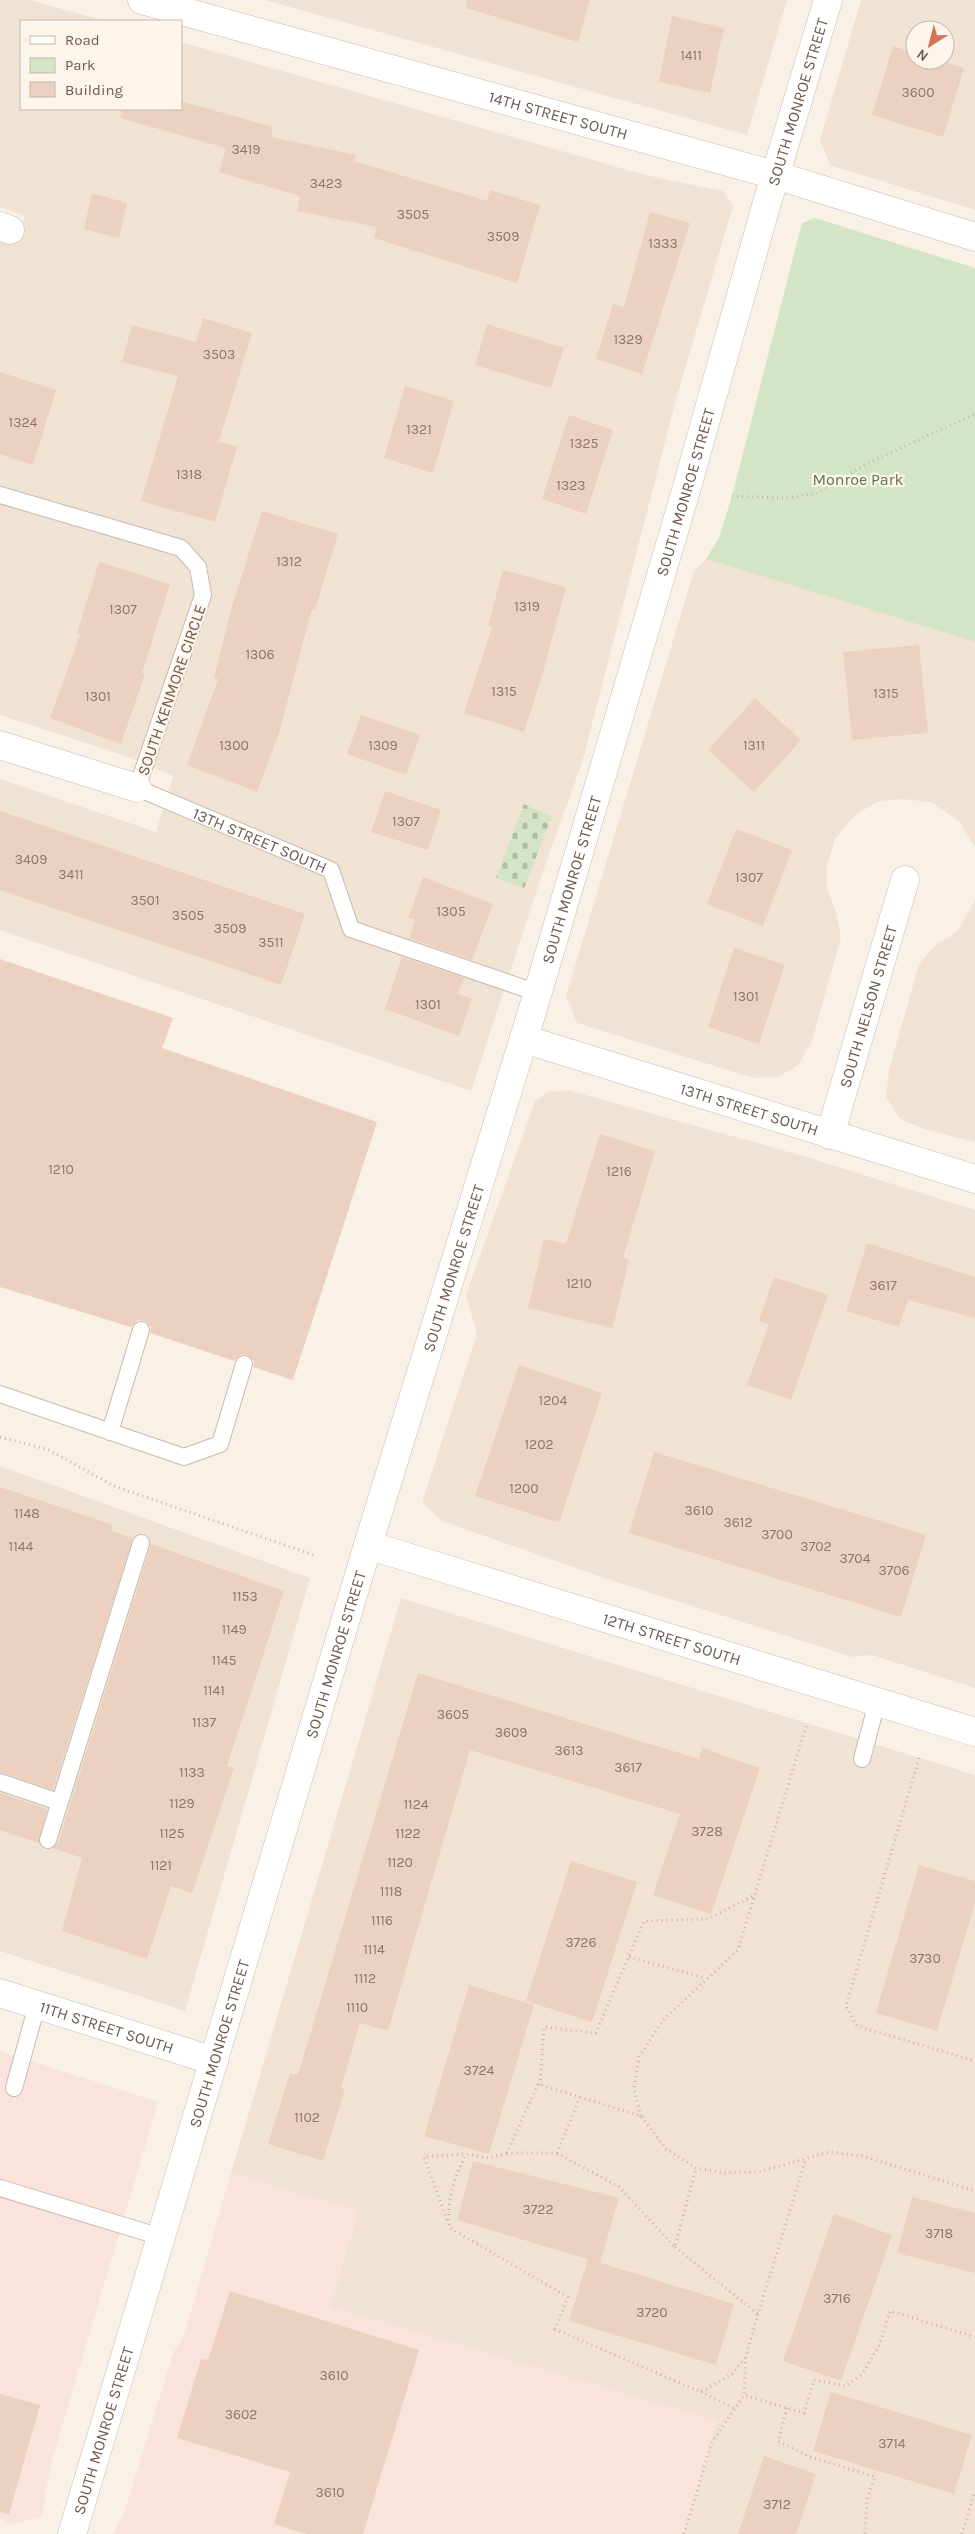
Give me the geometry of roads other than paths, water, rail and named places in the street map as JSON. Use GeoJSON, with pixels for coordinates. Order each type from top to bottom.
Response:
{"type":"FeatureCollection","features":[{"type":"Feature","properties":{"kind":"street","name":"14TH STREET SOUTH"},"geometry":{"type":"LineString","coordinates":[[142,0],[775,175],[975,237]]}},
{"type":"Feature","properties":{"kind":"street","name":"SOUTH MONROE STREET"},"geometry":{"type":"LineString","coordinates":[[72,2534],[368,1545],[538,993],[684,497],[775,175],[828,0]]}},
{"type":"Feature","properties":{"kind":"street","name":"13TH STREET SOUTH"},"geometry":{"type":"LineString","coordinates":[[0,745],[137,788]]}},
{"type":"Feature","properties":{"kind":"street","name":"SOUTH NELSON STREET"},"geometry":{"type":"LineString","coordinates":[[830,1135],[905,880]]}},
{"type":"Feature","properties":{"kind":"street","name":"13TH STREET SOUTH"},"geometry":{"type":"LineString","coordinates":[[524,1039],[975,1179]]}},
{"type":"Feature","properties":{"kind":"street","name":"12TH STREET SOUTH"},"geometry":{"type":"LineString","coordinates":[[368,1545],[975,1732]]}},
{"type":"Feature","properties":{"kind":"street","name":"11TH STREET SOUTH"},"geometry":{"type":"LineString","coordinates":[[0,1993],[214,2061]]}},
{"type":"Feature","properties":{"kind":"lane","name":"SOUTH KENMORE CIRCLE"},"geometry":{"type":"LineString","coordinates":[[0,495],[181,548],[198,567],[204,595],[137,788]]}},
{"type":"Feature","properties":{"kind":"lane","name":"13TH STREET SOUTH"},"geometry":{"type":"LineString","coordinates":[[137,788],[331,870],[351,929],[538,993]]}},
{"type":"Feature","properties":{"kind":"lane"},"geometry":{"type":"LineString","coordinates":[[110,1432],[141,1330]]}},
{"type":"Feature","properties":{"kind":"lane"},"geometry":{"type":"LineString","coordinates":[[0,1394],[184,1457],[220,1444],[244,1364]]}},
{"type":"Feature","properties":{"kind":"lane"},"geometry":{"type":"LineString","coordinates":[[48,1840],[141,1542]]}},
{"type":"Feature","properties":{"kind":"lane"},"geometry":{"type":"LineString","coordinates":[[862,1759],[877,1702]]}},
{"type":"Feature","properties":{"kind":"lane"},"geometry":{"type":"LineString","coordinates":[[0,1782],[59,1802]]}},
{"type":"Feature","properties":{"kind":"lane"},"geometry":{"type":"LineString","coordinates":[[14,2088],[37,2006]]}},
{"type":"Feature","properties":{"kind":"lane"},"geometry":{"type":"LineString","coordinates":[[0,2188],[161,2237]]}},
{"type":"Feature","properties":{"kind":"park label","name":"Monroe Park"},"geometry":{"type":"Point","coordinates":[858,479]}}]}
